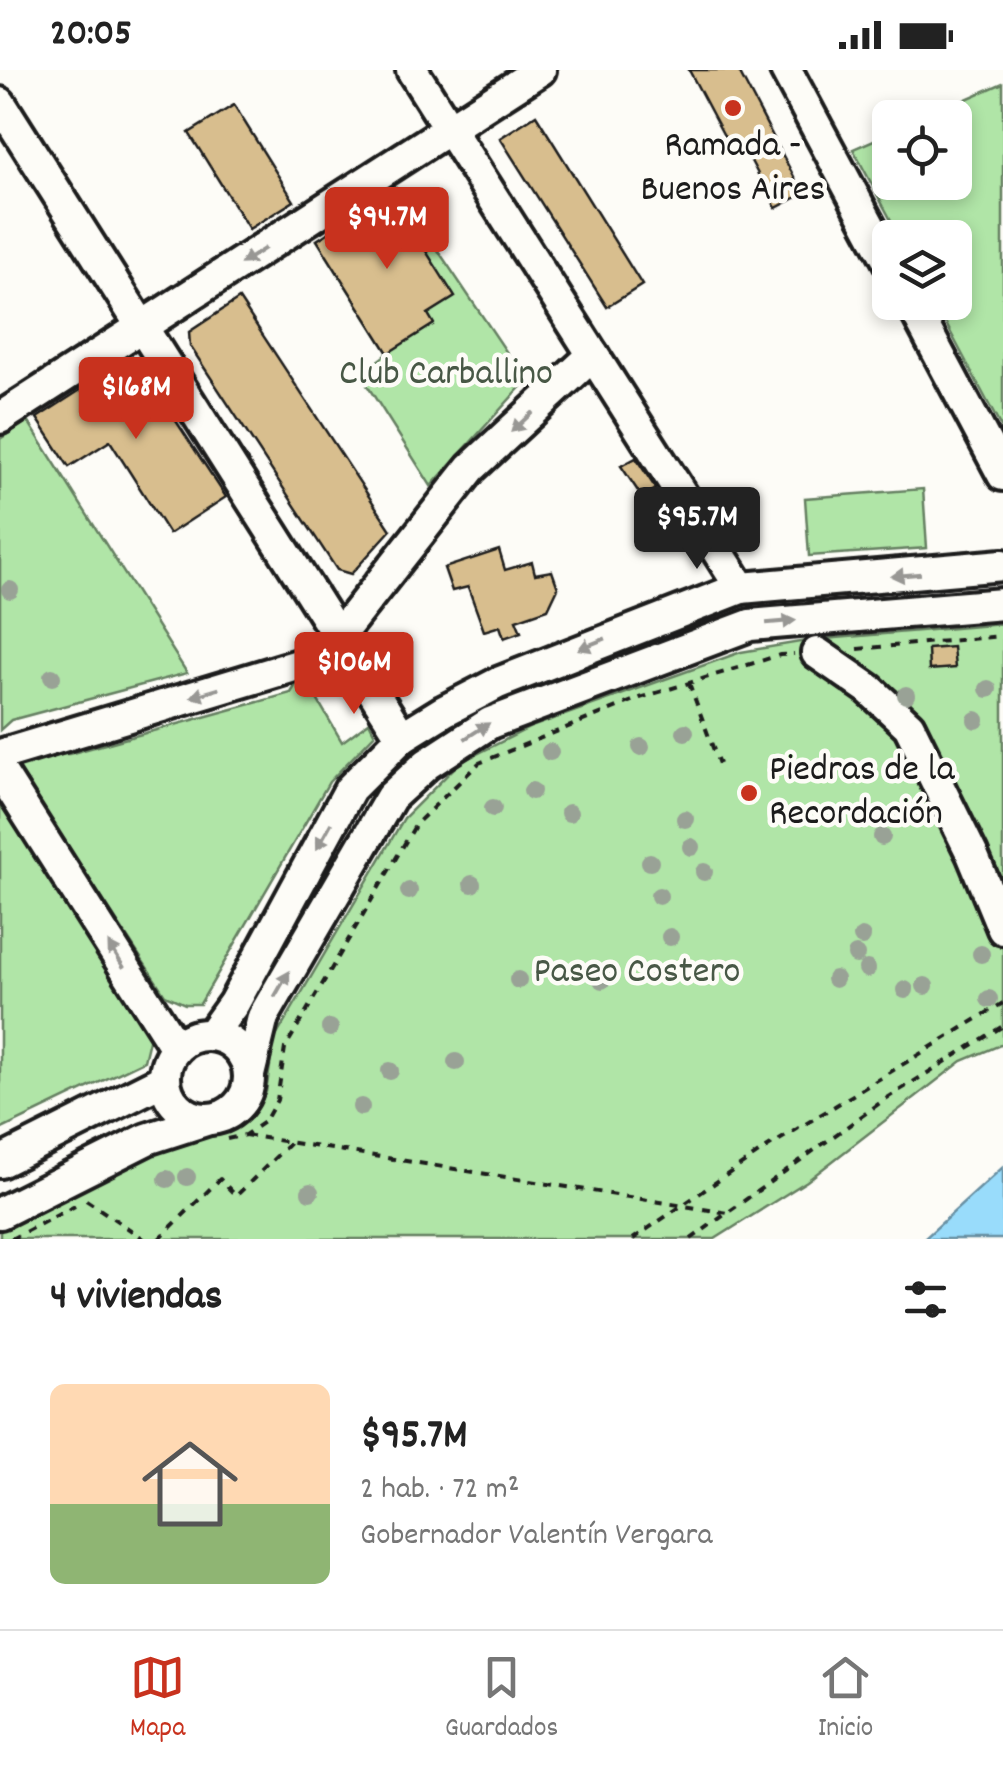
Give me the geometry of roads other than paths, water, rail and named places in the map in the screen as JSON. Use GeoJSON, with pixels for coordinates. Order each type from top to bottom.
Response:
{"type":"FeatureCollection","features":[{"type":"Feature","properties":{"kind":"street"},"geometry":{"type":"LineString","coordinates":[[412,70],[740,588]]}},
{"type":"Feature","properties":{"kind":"street"},"geometry":{"type":"LineString","coordinates":[[0,418],[540,70]]}},
{"type":"Feature","properties":{"kind":"street"},"geometry":{"type":"LineString","coordinates":[[786,70],[872,230]]}},
{"type":"Feature","properties":{"kind":"street"},"geometry":{"type":"LineString","coordinates":[[0,102],[402,737]]}},
{"type":"Feature","properties":{"kind":"street"},"geometry":{"type":"LineString","coordinates":[[921,320],[1003,475]]}},
{"type":"Feature","properties":{"kind":"street"},"geometry":{"type":"LineString","coordinates":[[0,754],[321,658],[471,468],[593,355]]}},
{"type":"Feature","properties":{"kind":"street"},"geometry":{"type":"LineString","coordinates":[[211,1034],[236,998],[350,789],[402,737],[498,683],[740,588],[1003,565]]}},
{"type":"Feature","properties":{"kind":"street"},"geometry":{"type":"LineString","coordinates":[[0,1213],[147,1139],[211,1129],[242,1100],[263,1017],[391,797],[427,764],[490,723],[750,625],[1003,604]]}},
{"type":"Feature","properties":{"kind":"street"},"geometry":{"type":"LineString","coordinates":[[817,653],[869,688],[909,726],[972,854],[1003,929]]}},
{"type":"Feature","properties":{"kind":"street"},"geometry":{"type":"LineString","coordinates":[[0,771],[176,1048]]}},
{"type":"Feature","properties":{"kind":"street"},"geometry":{"type":"LineString","coordinates":[[211,1129],[184,1112],[167,1092],[165,1079],[176,1048],[198,1035],[223,1038],[242,1052],[249,1075]]}},
{"type":"Feature","properties":{"kind":"street"},"geometry":{"type":"LineString","coordinates":[[0,1162],[165,1079]]}},
{"type":"Feature","properties":{"kind":"water"},"geometry":{"type":"Polygon","coordinates":[[[1003,1167],[1003,1239],[924,1239],[1003,1167]]]}},
{"type":"Feature","properties":{"kind":"place","name":"Ramada - Buenos Aires"},"geometry":{"type":"Point","coordinates":[733,108]}},
{"type":"Feature","properties":{"kind":"place","name":"Piedras de la Recordación"},"geometry":{"type":"Point","coordinates":[749,793]}},
{"type":"Feature","properties":{"kind":"park label","name":"Club Carballino"},"geometry":{"type":"Point","coordinates":[446,375]}},
{"type":"Feature","properties":{"kind":"park label","name":"Paseo Costero"},"geometry":{"type":"Point","coordinates":[637,973]}}]}
